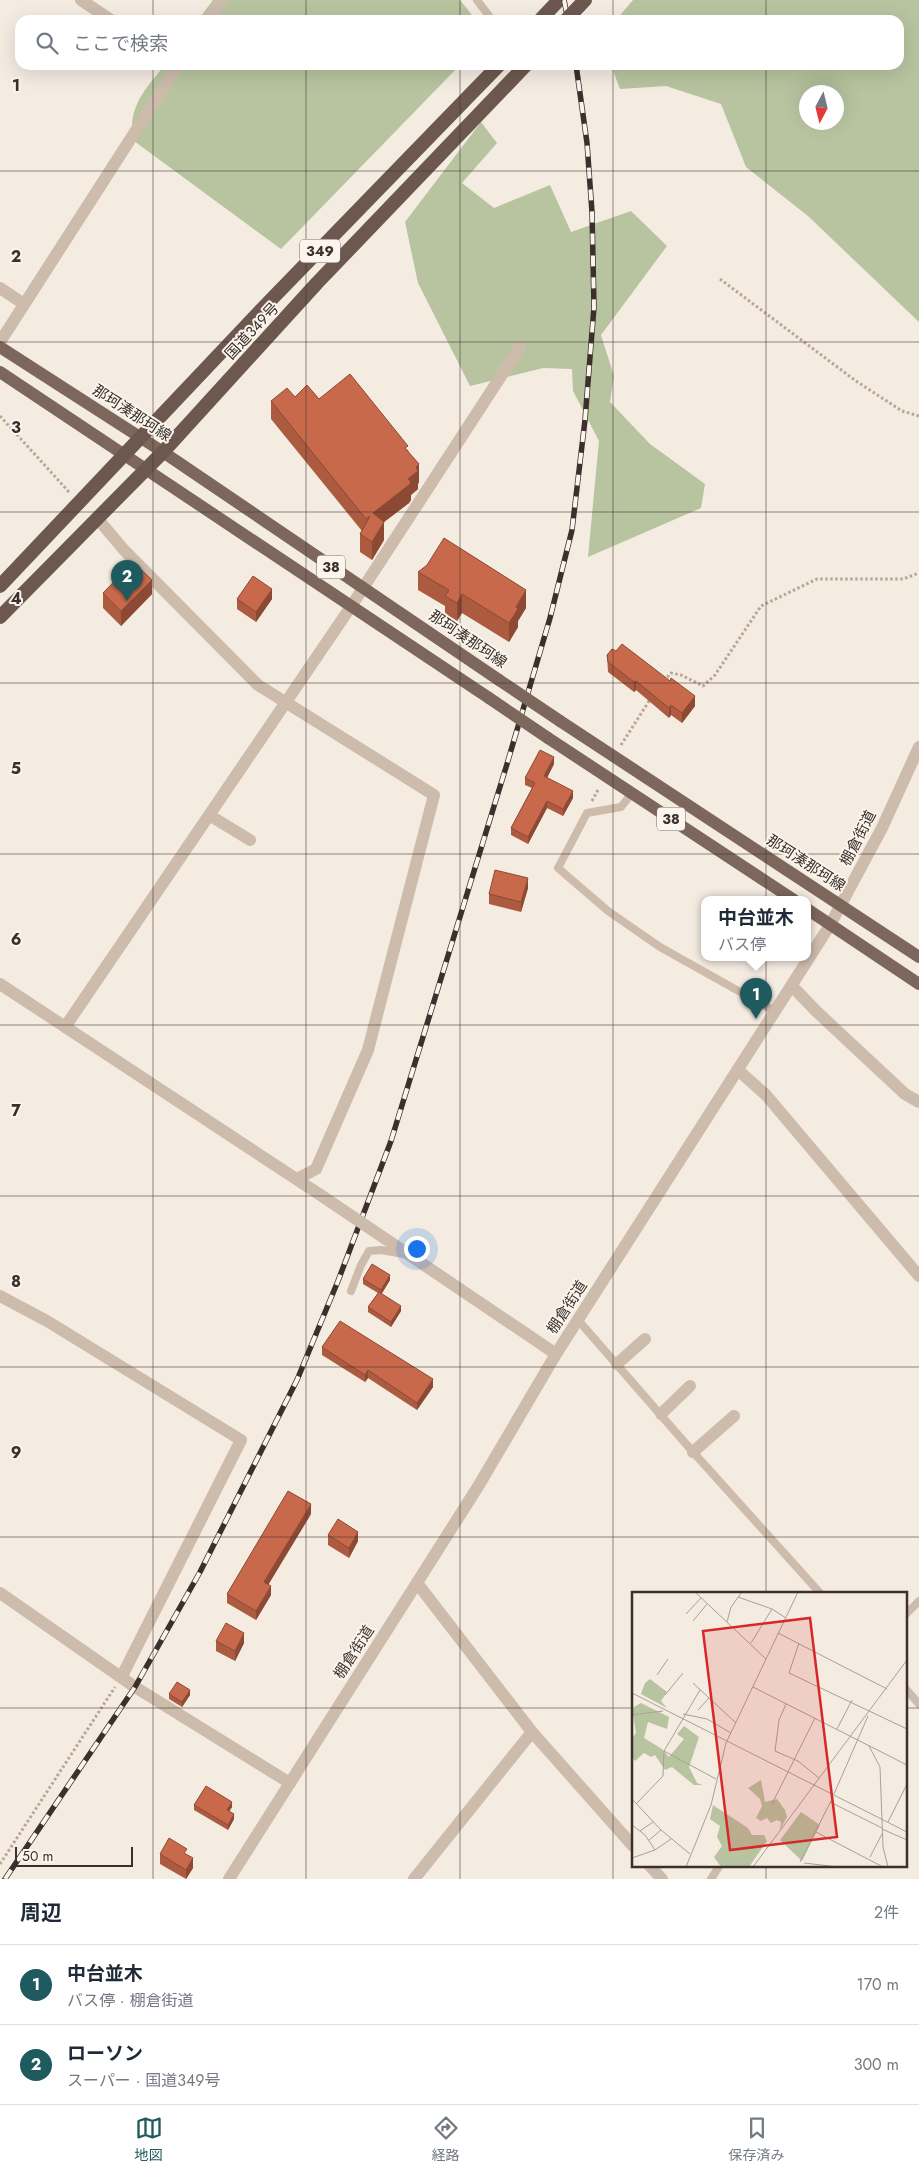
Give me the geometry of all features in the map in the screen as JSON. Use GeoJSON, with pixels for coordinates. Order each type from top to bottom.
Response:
{"type":"FeatureCollection","features":[{"type":"Feature","properties":{"kind":"highway"},"geometry":{"type":"LineString","coordinates":[[545,15],[559,0]]}},
{"type":"Feature","properties":{"kind":"highway"},"geometry":{"type":"LineString","coordinates":[[571,15],[585,0]]}},
{"type":"Feature","properties":{"kind":"highway","name":"国道349号"},"geometry":{"type":"LineString","coordinates":[[0,586],[123,455],[494,70]]}},
{"type":"Feature","properties":{"kind":"highway","name":"国道349号"},"geometry":{"type":"LineString","coordinates":[[0,618],[146,470],[317,283],[520,70]]}},
{"type":"Feature","properties":{"kind":"main road","name":"那珂湊那珂線"},"geometry":{"type":"LineString","coordinates":[[0,347],[163,452],[560,721],[919,957]]}},
{"type":"Feature","properties":{"kind":"main road","name":"38"},"geometry":{"type":"LineString","coordinates":[[0,372],[788,896]]}},
{"type":"Feature","properties":{"kind":"main road"},"geometry":{"type":"LineString","coordinates":[[811,912],[919,984]]}},
{"type":"Feature","properties":{"kind":"street"},"geometry":{"type":"LineString","coordinates":[[81,0],[104,15]]}},
{"type":"Feature","properties":{"kind":"street"},"geometry":{"type":"LineString","coordinates":[[212,15],[222,0]]}},
{"type":"Feature","properties":{"kind":"street"},"geometry":{"type":"LineString","coordinates":[[0,342],[175,70]]}},
{"type":"Feature","properties":{"kind":"street"},"geometry":{"type":"LineString","coordinates":[[0,288],[24,304]]}},
{"type":"Feature","properties":{"kind":"street"},"geometry":{"type":"LineString","coordinates":[[65,1027],[352,605],[520,347]]}},
{"type":"Feature","properties":{"kind":"street"},"geometry":{"type":"LineString","coordinates":[[98,518],[124,550],[258,685],[434,794],[368,1050],[316,1169],[297,1179]]}},
{"type":"Feature","properties":{"kind":"street","name":"棚倉街道"},"geometry":{"type":"LineString","coordinates":[[811,956],[842,906],[886,819],[919,747]]}},
{"type":"Feature","properties":{"kind":"street"},"geometry":{"type":"LineString","coordinates":[[209,815],[250,840]]}},
{"type":"Feature","properties":{"kind":"street","name":"棚倉街道"},"geometry":{"type":"LineString","coordinates":[[229,1879],[417,1583],[556,1354],[808,961]]}},
{"type":"Feature","properties":{"kind":"street"},"geometry":{"type":"LineString","coordinates":[[0,984],[297,1179],[556,1354]]}},
{"type":"Feature","properties":{"kind":"street"},"geometry":{"type":"LineString","coordinates":[[792,986],[816,1011],[898,1087],[919,1102]]}},
{"type":"Feature","properties":{"kind":"street"},"geometry":{"type":"LineString","coordinates":[[738,1070],[766,1095],[919,1276]]}},
{"type":"Feature","properties":{"kind":"street"},"geometry":{"type":"LineString","coordinates":[[0,1296],[55,1326],[240,1440],[122,1676]]}},
{"type":"Feature","properties":{"kind":"street"},"geometry":{"type":"LineString","coordinates":[[617,1364],[645,1339]]}},
{"type":"Feature","properties":{"kind":"street"},"geometry":{"type":"LineString","coordinates":[[661,1414],[690,1386]]}},
{"type":"Feature","properties":{"kind":"street"},"geometry":{"type":"LineString","coordinates":[[693,1452],[734,1416]]}},
{"type":"Feature","properties":{"kind":"street"},"geometry":{"type":"LineString","coordinates":[[417,1583],[532,1732],[632,1845]]}},
{"type":"Feature","properties":{"kind":"street"},"geometry":{"type":"LineString","coordinates":[[0,1593],[122,1676],[290,1783]]}},
{"type":"Feature","properties":{"kind":"street"},"geometry":{"type":"LineString","coordinates":[[414,1879],[532,1732]]}},
{"type":"Feature","properties":{"kind":"street"},"geometry":{"type":"LineString","coordinates":[[651,1866],[662,1879]]}},
{"type":"Feature","properties":{"kind":"lane"},"geometry":{"type":"LineString","coordinates":[[477,0],[488,15]]}},
{"type":"Feature","properties":{"kind":"lane"},"geometry":{"type":"LineString","coordinates":[[632,793],[621,807],[586,813],[558,868],[608,911],[660,947],[776,1012]]}},
{"type":"Feature","properties":{"kind":"lane"},"geometry":{"type":"LineString","coordinates":[[351,1291],[361,1265],[369,1252],[381,1250],[411,1256]]}},
{"type":"Feature","properties":{"kind":"lane"},"geometry":{"type":"LineString","coordinates":[[578,1320],[819,1592]]}},
{"type":"Feature","properties":{"kind":"lane"},"geometry":{"type":"LineString","coordinates":[[906,1614],[919,1601]]}},
{"type":"Feature","properties":{"kind":"lane"},"geometry":{"type":"LineString","coordinates":[[906,1689],[919,1704]]}},
{"type":"Feature","properties":{"kind":"lane"},"geometry":{"type":"LineString","coordinates":[[710,1879],[719,1866]]}},
{"type":"Feature","properties":{"kind":"path"},"geometry":{"type":"LineString","coordinates":[[720,279],[856,381],[902,411],[919,416]]}},
{"type":"Feature","properties":{"kind":"path"},"geometry":{"type":"LineString","coordinates":[[0,416],[78,502]]}},
{"type":"Feature","properties":{"kind":"path"},"geometry":{"type":"LineString","coordinates":[[662,683],[672,673],[681,675],[703,686],[715,675],[761,606],[817,579],[903,579],[919,573]]}},
{"type":"Feature","properties":{"kind":"path"},"geometry":{"type":"LineString","coordinates":[[621,745],[656,691]]}},
{"type":"Feature","properties":{"kind":"path"},"geometry":{"type":"LineString","coordinates":[[0,1864],[122,1676]]}},
{"type":"Feature","properties":{"kind":"green space"},"geometry":{"type":"Polygon","coordinates":[[[213,0],[460,0],[472,15],[202,15],[213,0]]]}},
{"type":"Feature","properties":{"kind":"green space"},"geometry":{"type":"Polygon","coordinates":[[[633,0],[919,0],[919,322],[808,216],[746,167],[721,104],[666,86],[620,89],[613,70],[904,70],[904,15],[620,15],[633,0]]]}},
{"type":"Feature","properties":{"kind":"green space"},"geometry":{"type":"Polygon","coordinates":[[[161,70],[455,70],[281,249],[134,141],[132,129],[135,109],[139,99],[161,70]]]}},
{"type":"Feature","properties":{"kind":"green space"},"geometry":{"type":"Polygon","coordinates":[[[481,122],[497,143],[462,183],[494,208],[550,185],[571,232],[631,211],[667,246],[601,335],[614,376],[610,402],[650,444],[705,484],[701,508],[588,557],[599,441],[573,391],[572,369],[543,368],[470,386],[418,283],[405,222],[481,122]]]}},
{"type":"Feature","properties":{"kind":"building"},"geometry":{"type":"Polygon","coordinates":[[[350,374],[408,446],[405,448],[419,464],[416,467],[418,471],[408,479],[411,482],[409,485],[373,513],[384,522],[372,542],[360,534],[370,516],[366,519],[271,401],[287,388],[295,397],[307,385],[319,399],[350,374]]]}},
{"type":"Feature","properties":{"kind":"building"},"geometry":{"type":"Polygon","coordinates":[[[444,538],[526,590],[516,607],[518,609],[509,623],[462,594],[457,603],[445,596],[449,590],[418,572],[427,565],[444,538]]]}},
{"type":"Feature","properties":{"kind":"building"},"geometry":{"type":"Polygon","coordinates":[[[133,562],[152,580],[121,611],[103,593],[133,562]]]}},
{"type":"Feature","properties":{"kind":"building"},"geometry":{"type":"Polygon","coordinates":[[[253,576],[272,589],[256,612],[237,599],[253,576]]]}},
{"type":"Feature","properties":{"kind":"building"},"geometry":{"type":"Polygon","coordinates":[[[622,644],[670,681],[671,678],[695,696],[682,713],[671,705],[669,708],[636,681],[634,682],[608,662],[607,655],[612,649],[616,651],[622,644]]]}},
{"type":"Feature","properties":{"kind":"building"},"geometry":{"type":"Polygon","coordinates":[[[540,750],[554,757],[544,776],[573,791],[563,809],[547,801],[528,837],[511,828],[535,783],[525,778],[540,750]]]}},
{"type":"Feature","properties":{"kind":"building"},"geometry":{"type":"Polygon","coordinates":[[[495,870],[528,878],[521,902],[489,894],[495,870]]]}},
{"type":"Feature","properties":{"kind":"building"},"geometry":{"type":"Polygon","coordinates":[[[372,1264],[390,1275],[381,1290],[363,1279],[372,1264]]]}},
{"type":"Feature","properties":{"kind":"building"},"geometry":{"type":"Polygon","coordinates":[[[379,1292],[401,1306],[391,1322],[368,1307],[379,1292]]]}},
{"type":"Feature","properties":{"kind":"building"},"geometry":{"type":"Polygon","coordinates":[[[340,1321],[433,1379],[417,1403],[368,1370],[365,1375],[322,1347],[340,1321]]]}},
{"type":"Feature","properties":{"kind":"building"},"geometry":{"type":"Polygon","coordinates":[[[288,1491],[311,1504],[264,1582],[271,1586],[256,1611],[227,1594],[288,1491]]]}},
{"type":"Feature","properties":{"kind":"building"},"geometry":{"type":"Polygon","coordinates":[[[338,1519],[358,1532],[349,1548],[328,1535],[338,1519]]]}},
{"type":"Feature","properties":{"kind":"building"},"geometry":{"type":"Polygon","coordinates":[[[226,1623],[244,1633],[235,1651],[216,1641],[226,1623]]]}},
{"type":"Feature","properties":{"kind":"building"},"geometry":{"type":"Polygon","coordinates":[[[177,1682],[190,1690],[182,1702],[169,1694],[177,1682]]]}},
{"type":"Feature","properties":{"kind":"building"},"geometry":{"type":"Polygon","coordinates":[[[206,1786],[232,1802],[227,1810],[234,1814],[228,1825],[194,1805],[206,1786]]]}},
{"type":"Feature","properties":{"kind":"building"},"geometry":{"type":"Polygon","coordinates":[[[169,1838],[187,1849],[184,1853],[193,1858],[186,1870],[160,1854],[169,1838]]]}},
{"type":"Feature","properties":{"kind":"railway"},"geometry":{"type":"LineString","coordinates":[[564,0],[567,15]]}},
{"type":"Feature","properties":{"kind":"railway"},"geometry":{"type":"LineString","coordinates":[[5,1879],[135,1687],[200,1572],[297,1380],[338,1281],[391,1141],[507,764],[550,618],[572,530],[585,420],[594,307],[592,212],[587,143],[577,70]]}},
{"type":"Feature","properties":{"kind":"place","name":"ローソン"},"geometry":{"type":"Point","coordinates":[127,601]}},
{"type":"Feature","properties":{"kind":"place","name":"中台並木"},"geometry":{"type":"Point","coordinates":[756,1019]}}]}
